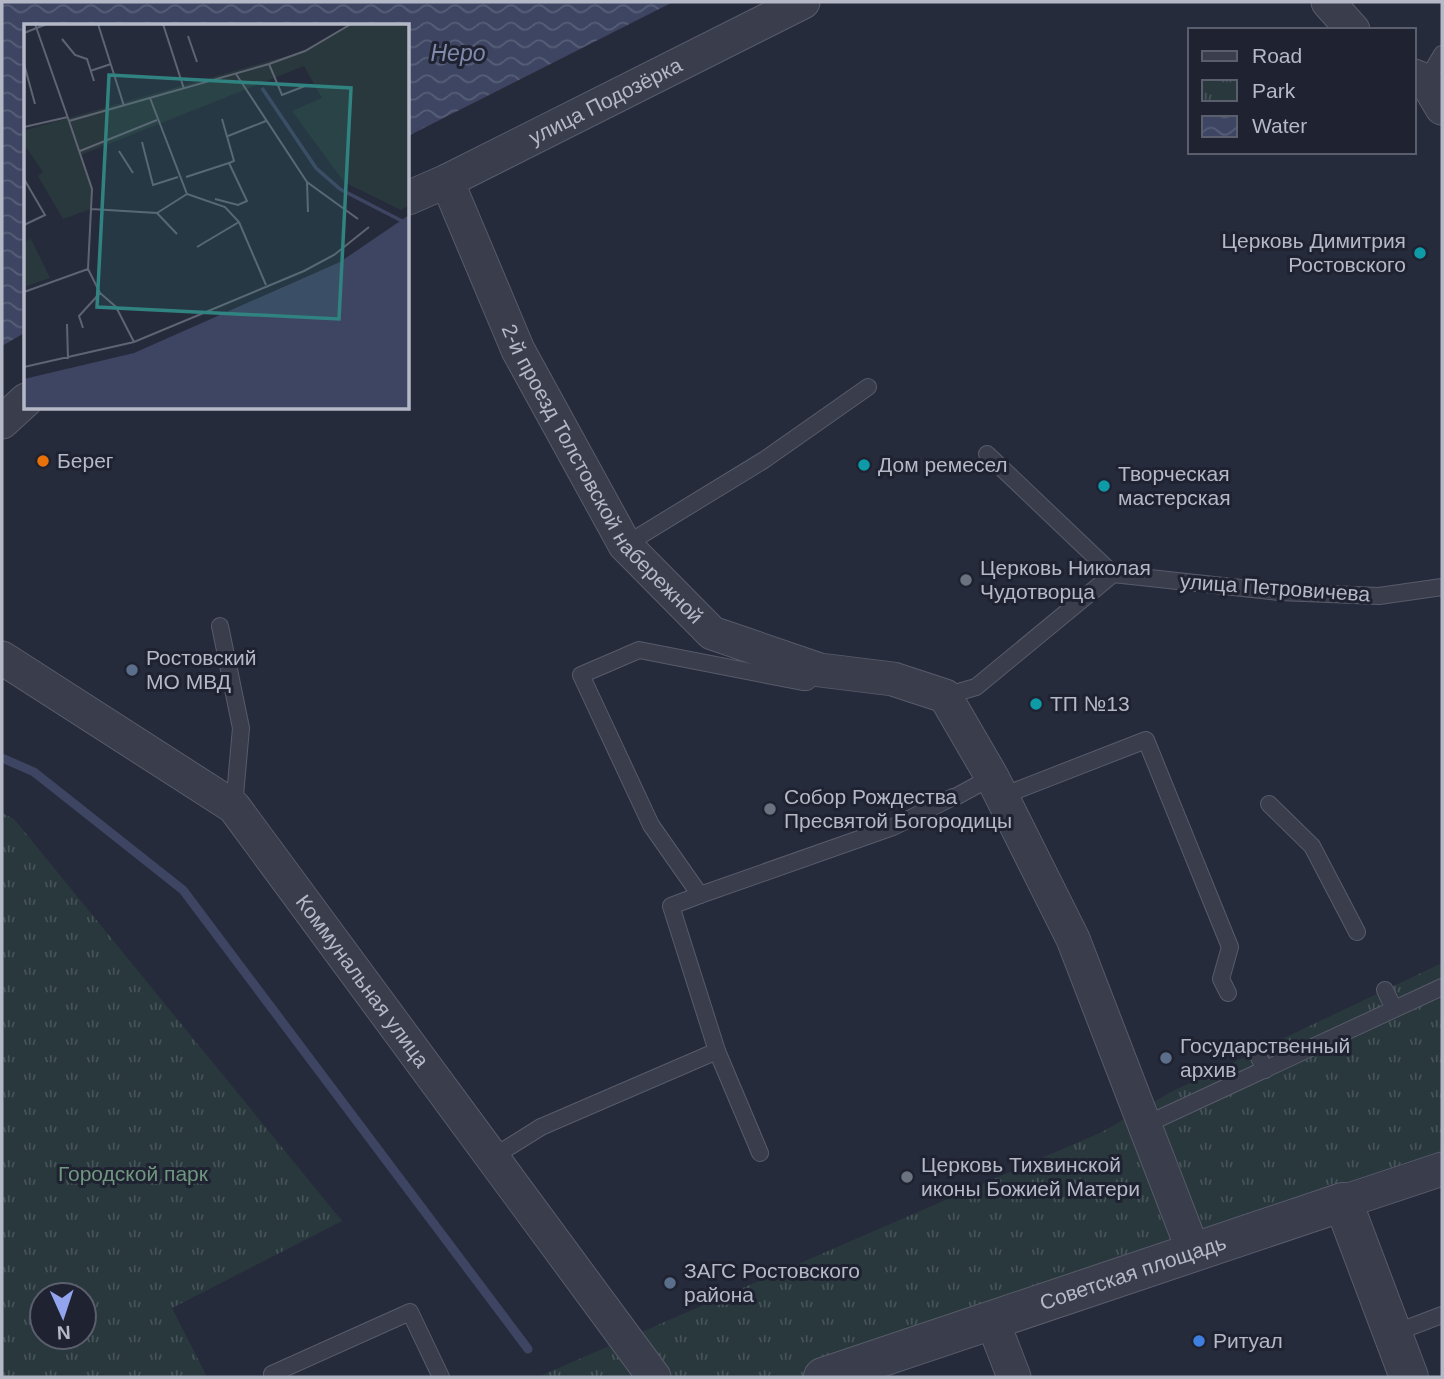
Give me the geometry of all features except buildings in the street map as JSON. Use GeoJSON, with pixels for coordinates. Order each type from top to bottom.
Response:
{"type":"FeatureCollection","features":[{"type":"Feature","properties":{"kind":"street","name":"улица Подозёрка"},"geometry":{"type":"LineString","coordinates":[[410,197],[803,2]]}},
{"type":"Feature","properties":{"kind":"street"},"geometry":{"type":"LineString","coordinates":[[1328,2],[1351,28]]}},
{"type":"Feature","properties":{"kind":"street","name":"2-й проезд Толстовской набережной"},"geometry":{"type":"LineString","coordinates":[[447,181],[518,350],[625,545],[712,633],[820,670],[893,679],[945,696]]}},
{"type":"Feature","properties":{"kind":"street"},"geometry":{"type":"LineString","coordinates":[[2,422],[24,402]]}},
{"type":"Feature","properties":{"kind":"street","name":"Коммунальная улица"},"geometry":{"type":"LineString","coordinates":[[2,658],[234,807],[654,1377]]}},
{"type":"Feature","properties":{"kind":"street"},"geometry":{"type":"LineString","coordinates":[[945,696],[997,786],[1073,939],[1194,1253]]}},
{"type":"Feature","properties":{"kind":"street","name":"Советская площадь"},"geometry":{"type":"LineString","coordinates":[[823,1377],[1442,1169]]}},
{"type":"Feature","properties":{"kind":"street"},"geometry":{"type":"LineString","coordinates":[[1343,1202],[1409,1377]]}},
{"type":"Feature","properties":{"kind":"street"},"geometry":{"type":"LineString","coordinates":[[992,1321],[1014,1377]]}},
{"type":"Feature","properties":{"kind":"lane"},"geometry":{"type":"LineString","coordinates":[[625,545],[764,460],[868,387]]}},
{"type":"Feature","properties":{"kind":"lane"},"geometry":{"type":"LineString","coordinates":[[945,696],[976,687],[1113,574],[987,454]]}},
{"type":"Feature","properties":{"kind":"lane","name":"улица Петровичева"},"geometry":{"type":"LineString","coordinates":[[1113,574],[1279,592],[1379,596],[1442,587]]}},
{"type":"Feature","properties":{"kind":"lane"},"geometry":{"type":"LineString","coordinates":[[220,626],[241,728],[234,807]]}},
{"type":"Feature","properties":{"kind":"lane"},"geometry":{"type":"LineString","coordinates":[[700,895],[651,825],[580,675],[639,650],[803,682],[807,682],[820,670]]}},
{"type":"Feature","properties":{"kind":"lane"},"geometry":{"type":"LineString","coordinates":[[760,1153],[717,1051],[671,906],[893,827],[955,796],[997,786],[1146,740],[1230,947],[1222,979],[1228,993]]}},
{"type":"Feature","properties":{"kind":"lane"},"geometry":{"type":"LineString","coordinates":[[1269,804],[1312,846],[1357,932]]}},
{"type":"Feature","properties":{"kind":"lane"},"geometry":{"type":"LineString","coordinates":[[1145,1125],[1442,987]]}},
{"type":"Feature","properties":{"kind":"lane"},"geometry":{"type":"LineString","coordinates":[[1385,990],[1394,1009]]}},
{"type":"Feature","properties":{"kind":"lane"},"geometry":{"type":"LineString","coordinates":[[493,1157],[541,1126],[717,1051]]}},
{"type":"Feature","properties":{"kind":"lane"},"geometry":{"type":"LineString","coordinates":[[1256,1051],[1265,1070]]}},
{"type":"Feature","properties":{"kind":"lane"},"geometry":{"type":"LineString","coordinates":[[272,1374],[410,1312],[441,1377]]}},
{"type":"Feature","properties":{"kind":"lane"},"geometry":{"type":"LineString","coordinates":[[1392,1334],[1442,1315]]}},
{"type":"Feature","properties":{"kind":"green space","name":"Городской парк"},"geometry":{"type":"Polygon","coordinates":[[[2,813],[14,819],[342,1221],[172,1308],[207,1377],[2,1377],[2,813]]]}},
{"type":"Feature","properties":{"kind":"green space"},"geometry":{"type":"Polygon","coordinates":[[[1442,963],[1442,1169],[823,1377],[538,1377],[1102,1132],[1171,1092],[1442,963]]]}},
{"type":"Feature","properties":{"kind":"water","name":"Неро"},"geometry":{"type":"Polygon","coordinates":[[[2,2],[673,2],[410,135],[410,24],[24,24],[24,333],[2,346],[2,2]]]}},
{"type":"Feature","properties":{"kind":"waterway"},"geometry":{"type":"LineString","coordinates":[[2,758],[34,772],[183,890],[528,1349]]}},
{"type":"Feature","properties":{"kind":"place","name":"Церковь Димитрия Ростовского"},"geometry":{"type":"Point","coordinates":[1420,253]}},
{"type":"Feature","properties":{"kind":"place","name":"Берег"},"geometry":{"type":"Point","coordinates":[43,461]}},
{"type":"Feature","properties":{"kind":"place","name":"Дом ремесел"},"geometry":{"type":"Point","coordinates":[864,465]}},
{"type":"Feature","properties":{"kind":"place","name":"Творческая мастерская"},"geometry":{"type":"Point","coordinates":[1104,486]}},
{"type":"Feature","properties":{"kind":"place","name":"Церковь Николая Чудотворца"},"geometry":{"type":"Point","coordinates":[966,580]}},
{"type":"Feature","properties":{"kind":"place","name":"Ростовский МО МВД"},"geometry":{"type":"Point","coordinates":[132,670]}},
{"type":"Feature","properties":{"kind":"place","name":"ТП №13"},"geometry":{"type":"Point","coordinates":[1036,704]}},
{"type":"Feature","properties":{"kind":"place","name":"Собор Рождества Пресвятой Богородицы"},"geometry":{"type":"Point","coordinates":[770,809]}},
{"type":"Feature","properties":{"kind":"place","name":"Государственный архив"},"geometry":{"type":"Point","coordinates":[1166,1058]}},
{"type":"Feature","properties":{"kind":"place","name":"Церковь Тихвинской иконы Божией Матери"},"geometry":{"type":"Point","coordinates":[907,1177]}},
{"type":"Feature","properties":{"kind":"place","name":"ЗАГС Ростовского района"},"geometry":{"type":"Point","coordinates":[670,1283]}},
{"type":"Feature","properties":{"kind":"place","name":"Ритуал"},"geometry":{"type":"Point","coordinates":[1199,1341]}}]}
